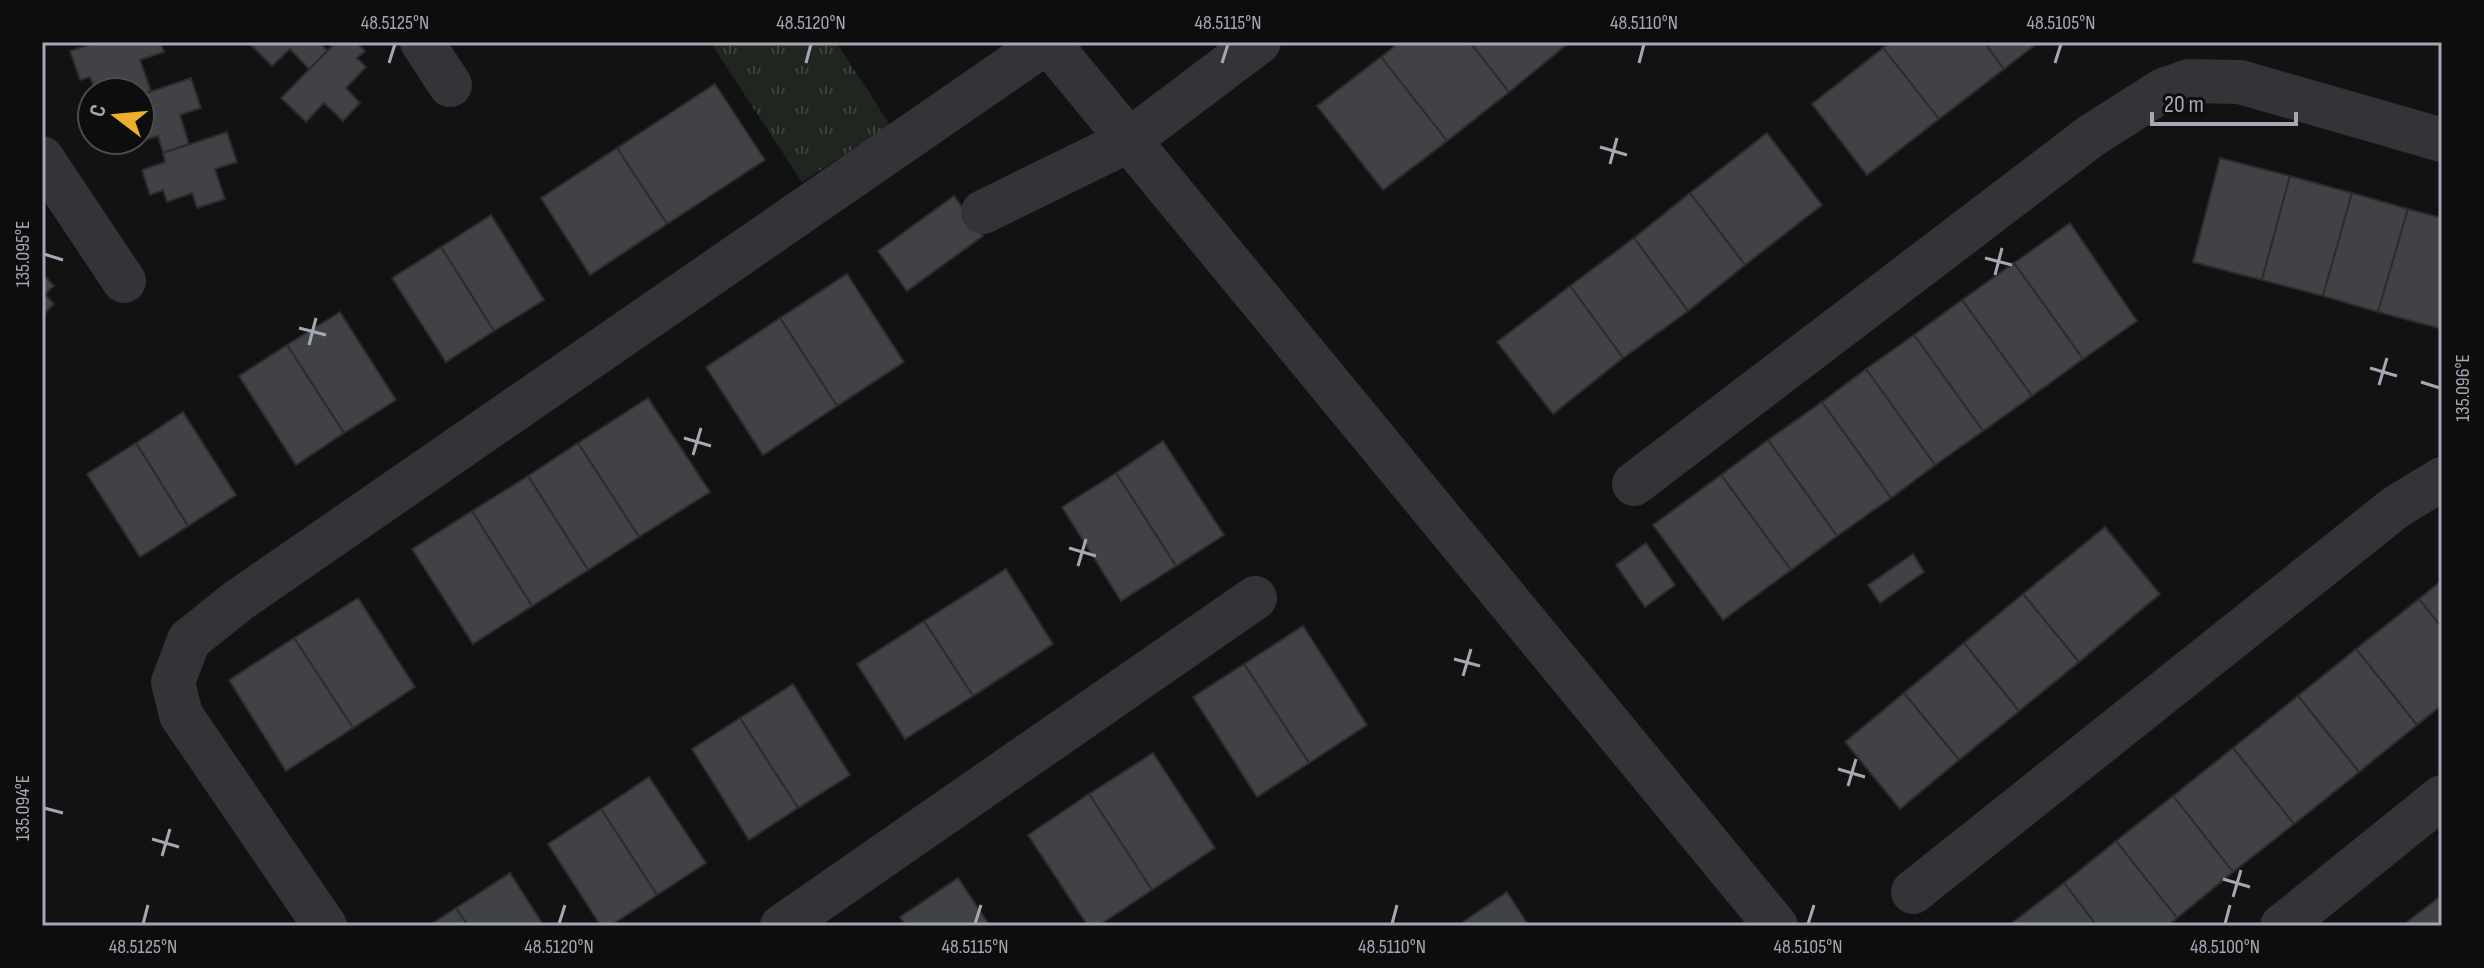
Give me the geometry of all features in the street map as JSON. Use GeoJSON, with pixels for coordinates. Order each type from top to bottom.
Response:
{"type":"FeatureCollection","features":[{"type":"Feature","properties":{"kind":"lane"},"geometry":{"type":"LineString","coordinates":[[422,42],[450,85]]}},
{"type":"Feature","properties":{"kind":"lane"},"geometry":{"type":"LineString","coordinates":[[325,926],[181,715],[173,682],[189,640],[252,591],[1048,42],[1776,926]]}},
{"type":"Feature","properties":{"kind":"lane"},"geometry":{"type":"LineString","coordinates":[[983,212],[1128,141],[1259,42]]}},
{"type":"Feature","properties":{"kind":"lane"},"geometry":{"type":"LineString","coordinates":[[1634,484],[2091,136],[2163,90],[2189,81],[2240,82],[2442,140]]}},
{"type":"Feature","properties":{"kind":"lane"},"geometry":{"type":"LineString","coordinates":[[42,158],[124,281]]}},
{"type":"Feature","properties":{"kind":"lane"},"geometry":{"type":"LineString","coordinates":[[1913,892],[2396,507],[2442,479]]}},
{"type":"Feature","properties":{"kind":"lane"},"geometry":{"type":"LineString","coordinates":[[782,926],[1255,598]]}},
{"type":"Feature","properties":{"kind":"lane"},"geometry":{"type":"LineString","coordinates":[[2282,926],[2442,797]]}},
{"type":"Feature","properties":{"kind":"green space"},"geometry":{"type":"Polygon","coordinates":[[[710,42],[836,42],[890,125],[802,182],[710,42]]]}},
{"type":"Feature","properties":{"kind":"building"},"geometry":{"type":"Polygon","coordinates":[[[98,42],[160,42],[164,52],[140,60],[146,76],[79,76],[70,51],[98,42]]]}},
{"type":"Feature","properties":{"kind":"building"},"geometry":{"type":"Polygon","coordinates":[[[248,42],[319,42],[328,51],[309,69],[290,49],[272,66],[248,42]]]}},
{"type":"Feature","properties":{"kind":"building"},"geometry":{"type":"Polygon","coordinates":[[[336,42],[356,42],[365,51],[357,58],[366,67],[346,88],[360,103],[343,121],[324,103],[306,122],[281,98],[336,42]]]}},
{"type":"Feature","properties":{"kind":"building"},"geometry":{"type":"Polygon","coordinates":[[[1400,42],[1470,42],[1509,92],[1447,141],[1381,57],[1400,42]]]}},
{"type":"Feature","properties":{"kind":"building"},"geometry":{"type":"Polygon","coordinates":[[[1470,42],[1570,42],[1509,92],[1470,42]]]}},
{"type":"Feature","properties":{"kind":"building"},"geometry":{"type":"Polygon","coordinates":[[[1891,42],[1984,42],[2004,69],[1939,119],[1883,48],[1891,42]]]}},
{"type":"Feature","properties":{"kind":"building"},"geometry":{"type":"Polygon","coordinates":[[[1984,42],[2039,42],[2004,69],[1984,42]]]}},
{"type":"Feature","properties":{"kind":"building"},"geometry":{"type":"Polygon","coordinates":[[[1883,48],[1939,119],[1867,175],[1812,104],[1883,48]]]}},
{"type":"Feature","properties":{"kind":"building"},"geometry":{"type":"Polygon","coordinates":[[[1381,57],[1447,141],[1383,190],[1317,106],[1381,57]]]}},
{"type":"Feature","properties":{"kind":"building"},"geometry":{"type":"Polygon","coordinates":[[[191,78],[201,108],[180,115],[189,144],[163,153],[156,137],[156,90],[191,78]]]}},
{"type":"Feature","properties":{"kind":"building"},"geometry":{"type":"Polygon","coordinates":[[[715,84],[765,160],[667,224],[617,148],[715,84]]]}},
{"type":"Feature","properties":{"kind":"building"},"geometry":{"type":"Polygon","coordinates":[[[227,132],[237,162],[215,169],[225,199],[197,208],[192,193],[167,202],[163,190],[150,195],[142,170],[165,162],[163,153],[227,132]]]}},
{"type":"Feature","properties":{"kind":"building"},"geometry":{"type":"Polygon","coordinates":[[[1767,133],[1822,205],[1745,265],[1690,193],[1767,133]]]}},
{"type":"Feature","properties":{"kind":"building"},"geometry":{"type":"Polygon","coordinates":[[[617,148],[667,224],[590,275],[541,198],[617,148]]]}},
{"type":"Feature","properties":{"kind":"building"},"geometry":{"type":"Polygon","coordinates":[[[2220,158],[2290,176],[2262,280],[2193,262],[2220,158]]]}},
{"type":"Feature","properties":{"kind":"building"},"geometry":{"type":"Polygon","coordinates":[[[2290,176],[2352,193],[2323,296],[2262,280],[2290,176]]]}},
{"type":"Feature","properties":{"kind":"building"},"geometry":{"type":"Polygon","coordinates":[[[1690,193],[1745,265],[1688,311],[1634,238],[1690,193]]]}},
{"type":"Feature","properties":{"kind":"building"},"geometry":{"type":"Polygon","coordinates":[[[2352,193],[2408,209],[2378,312],[2323,296],[2352,193]]]}},
{"type":"Feature","properties":{"kind":"building"},"geometry":{"type":"Polygon","coordinates":[[[954,196],[983,236],[907,291],[878,251],[954,196]]]}},
{"type":"Feature","properties":{"kind":"building"},"geometry":{"type":"Polygon","coordinates":[[[2408,209],[2442,218],[2442,329],[2378,312],[2408,209]]]}},
{"type":"Feature","properties":{"kind":"building"},"geometry":{"type":"Polygon","coordinates":[[[491,215],[544,300],[494,331],[441,247],[491,215]]]}},
{"type":"Feature","properties":{"kind":"building"},"geometry":{"type":"Polygon","coordinates":[[[2070,223],[2137,321],[2083,359],[2014,263],[2070,223]]]}},
{"type":"Feature","properties":{"kind":"building"},"geometry":{"type":"Polygon","coordinates":[[[1634,238],[1688,311],[1623,358],[1570,286],[1634,238]]]}},
{"type":"Feature","properties":{"kind":"building"},"geometry":{"type":"Polygon","coordinates":[[[441,247],[494,331],[446,362],[392,278],[441,247]]]}},
{"type":"Feature","properties":{"kind":"building"},"geometry":{"type":"Polygon","coordinates":[[[2014,263],[2083,359],[2032,396],[1962,300],[2014,263]]]}},
{"type":"Feature","properties":{"kind":"building"},"geometry":{"type":"Polygon","coordinates":[[[42,273],[54,286],[45,294],[54,304],[42,316],[42,273]]]}},
{"type":"Feature","properties":{"kind":"building"},"geometry":{"type":"Polygon","coordinates":[[[847,274],[904,362],[837,406],[780,318],[847,274]]]}},
{"type":"Feature","properties":{"kind":"building"},"geometry":{"type":"Polygon","coordinates":[[[1570,286],[1623,358],[1553,414],[1497,342],[1570,286]]]}},
{"type":"Feature","properties":{"kind":"building"},"geometry":{"type":"Polygon","coordinates":[[[1962,300],[2032,396],[1983,431],[1914,335],[1962,300]]]}},
{"type":"Feature","properties":{"kind":"building"},"geometry":{"type":"Polygon","coordinates":[[[340,312],[396,400],[344,433],[287,345],[340,312]]]}},
{"type":"Feature","properties":{"kind":"building"},"geometry":{"type":"Polygon","coordinates":[[[780,318],[837,406],[763,455],[706,367],[780,318]]]}},
{"type":"Feature","properties":{"kind":"building"},"geometry":{"type":"Polygon","coordinates":[[[1914,335],[1983,431],[1935,465],[1866,369],[1914,335]]]}},
{"type":"Feature","properties":{"kind":"building"},"geometry":{"type":"Polygon","coordinates":[[[287,345],[344,433],[296,465],[239,376],[287,345]]]}},
{"type":"Feature","properties":{"kind":"building"},"geometry":{"type":"Polygon","coordinates":[[[1866,369],[1935,465],[1891,498],[1822,402],[1866,369]]]}},
{"type":"Feature","properties":{"kind":"building"},"geometry":{"type":"Polygon","coordinates":[[[648,398],[710,492],[639,537],[578,443],[648,398]]]}},
{"type":"Feature","properties":{"kind":"building"},"geometry":{"type":"Polygon","coordinates":[[[1822,402],[1891,498],[1837,536],[1768,440],[1822,402]]]}},
{"type":"Feature","properties":{"kind":"building"},"geometry":{"type":"Polygon","coordinates":[[[183,412],[236,495],[188,526],[136,443],[183,412]]]}},
{"type":"Feature","properties":{"kind":"building"},"geometry":{"type":"Polygon","coordinates":[[[1768,440],[1837,536],[1791,570],[1721,475],[1768,440]]]}},
{"type":"Feature","properties":{"kind":"building"},"geometry":{"type":"Polygon","coordinates":[[[1163,441],[1224,535],[1176,566],[1116,473],[1163,441]]]}},
{"type":"Feature","properties":{"kind":"building"},"geometry":{"type":"Polygon","coordinates":[[[136,443],[188,526],[140,557],[87,474],[136,443]]]}},
{"type":"Feature","properties":{"kind":"building"},"geometry":{"type":"Polygon","coordinates":[[[578,443],[639,537],[588,570],[528,476],[578,443]]]}},
{"type":"Feature","properties":{"kind":"building"},"geometry":{"type":"Polygon","coordinates":[[[1116,473],[1176,566],[1121,601],[1062,507],[1116,473]]]}},
{"type":"Feature","properties":{"kind":"building"},"geometry":{"type":"Polygon","coordinates":[[[1721,475],[1791,570],[1723,620],[1653,525],[1721,475]]]}},
{"type":"Feature","properties":{"kind":"building"},"geometry":{"type":"Polygon","coordinates":[[[528,476],[588,570],[532,606],[472,511],[528,476]]]}},
{"type":"Feature","properties":{"kind":"building"},"geometry":{"type":"Polygon","coordinates":[[[472,511],[532,606],[473,644],[412,549],[472,511]]]}},
{"type":"Feature","properties":{"kind":"building"},"geometry":{"type":"Polygon","coordinates":[[[2105,527],[2160,594],[2079,662],[2023,594],[2105,527]]]}},
{"type":"Feature","properties":{"kind":"building"},"geometry":{"type":"Polygon","coordinates":[[[1646,543],[1675,585],[1645,607],[1616,565],[1646,543]]]}},
{"type":"Feature","properties":{"kind":"building"},"geometry":{"type":"Polygon","coordinates":[[[1913,554],[1924,572],[1880,603],[1868,585],[1913,554]]]}},
{"type":"Feature","properties":{"kind":"building"},"geometry":{"type":"Polygon","coordinates":[[[1006,569],[1053,644],[973,696],[924,621],[1006,569]]]}},
{"type":"Feature","properties":{"kind":"building"},"geometry":{"type":"Polygon","coordinates":[[[2442,580],[2442,628],[2419,599],[2442,580]]]}},
{"type":"Feature","properties":{"kind":"building"},"geometry":{"type":"Polygon","coordinates":[[[2023,594],[2079,662],[2019,711],[1964,643],[2023,594]]]}},
{"type":"Feature","properties":{"kind":"building"},"geometry":{"type":"Polygon","coordinates":[[[358,598],[415,687],[353,728],[294,638],[358,598]]]}},
{"type":"Feature","properties":{"kind":"building"},"geometry":{"type":"Polygon","coordinates":[[[2419,599],[2442,628],[2442,705],[2417,725],[2356,649],[2419,599]]]}},
{"type":"Feature","properties":{"kind":"building"},"geometry":{"type":"Polygon","coordinates":[[[924,621],[973,696],[905,739],[857,664],[924,621]]]}},
{"type":"Feature","properties":{"kind":"building"},"geometry":{"type":"Polygon","coordinates":[[[1303,626],[1367,725],[1309,763],[1244,664],[1303,626]]]}},
{"type":"Feature","properties":{"kind":"building"},"geometry":{"type":"Polygon","coordinates":[[[294,638],[353,728],[286,771],[229,680],[294,638]]]}},
{"type":"Feature","properties":{"kind":"building"},"geometry":{"type":"Polygon","coordinates":[[[1964,643],[2019,711],[1959,760],[1904,693],[1964,643]]]}},
{"type":"Feature","properties":{"kind":"building"},"geometry":{"type":"Polygon","coordinates":[[[2356,649],[2417,725],[2359,772],[2298,696],[2356,649]]]}},
{"type":"Feature","properties":{"kind":"building"},"geometry":{"type":"Polygon","coordinates":[[[1244,664],[1309,763],[1257,797],[1193,697],[1244,664]]]}},
{"type":"Feature","properties":{"kind":"building"},"geometry":{"type":"Polygon","coordinates":[[[793,684],[850,775],[798,808],[740,718],[793,684]]]}},
{"type":"Feature","properties":{"kind":"building"},"geometry":{"type":"Polygon","coordinates":[[[1904,693],[1959,760],[1900,809],[1845,742],[1904,693]]]}},
{"type":"Feature","properties":{"kind":"building"},"geometry":{"type":"Polygon","coordinates":[[[2298,696],[2359,772],[2294,824],[2233,748],[2298,696]]]}},
{"type":"Feature","properties":{"kind":"building"},"geometry":{"type":"Polygon","coordinates":[[[740,718],[798,808],[749,840],[692,749],[740,718]]]}},
{"type":"Feature","properties":{"kind":"building"},"geometry":{"type":"Polygon","coordinates":[[[2233,748],[2294,824],[2233,872],[2173,796],[2233,748]]]}},
{"type":"Feature","properties":{"kind":"building"},"geometry":{"type":"Polygon","coordinates":[[[1153,753],[1215,848],[1152,890],[1089,794],[1153,753]]]}},
{"type":"Feature","properties":{"kind":"building"},"geometry":{"type":"Polygon","coordinates":[[[649,777],[706,863],[657,895],[601,809],[649,777]]]}},
{"type":"Feature","properties":{"kind":"building"},"geometry":{"type":"Polygon","coordinates":[[[1089,794],[1152,890],[1098,926],[1088,926],[1028,835],[1089,794]]]}},
{"type":"Feature","properties":{"kind":"building"},"geometry":{"type":"Polygon","coordinates":[[[2173,796],[2233,872],[2177,918],[2116,841],[2173,796]]]}},
{"type":"Feature","properties":{"kind":"building"},"geometry":{"type":"Polygon","coordinates":[[[601,809],[657,895],[610,926],[601,926],[548,844],[601,809]]]}},
{"type":"Feature","properties":{"kind":"building"},"geometry":{"type":"Polygon","coordinates":[[[2116,841],[2177,918],[2167,926],[2097,926],[2064,883],[2116,841]]]}},
{"type":"Feature","properties":{"kind":"building"},"geometry":{"type":"Polygon","coordinates":[[[510,873],[544,926],[468,926],[456,908],[510,873]]]}},
{"type":"Feature","properties":{"kind":"building"},"geometry":{"type":"Polygon","coordinates":[[[958,878],[990,926],[906,926],[900,917],[958,878]]]}},
{"type":"Feature","properties":{"kind":"building"},"geometry":{"type":"Polygon","coordinates":[[[2064,883],[2097,926],[2008,926],[2064,883]]]}},
{"type":"Feature","properties":{"kind":"building"},"geometry":{"type":"Polygon","coordinates":[[[1507,892],[1529,926],[1457,926],[1507,892]]]}},
{"type":"Feature","properties":{"kind":"building"},"geometry":{"type":"Polygon","coordinates":[[[2442,895],[2442,926],[2402,926],[2442,895]]]}},
{"type":"Feature","properties":{"kind":"building"},"geometry":{"type":"Polygon","coordinates":[[[456,908],[468,926],[428,926],[456,908]]]}}]}
